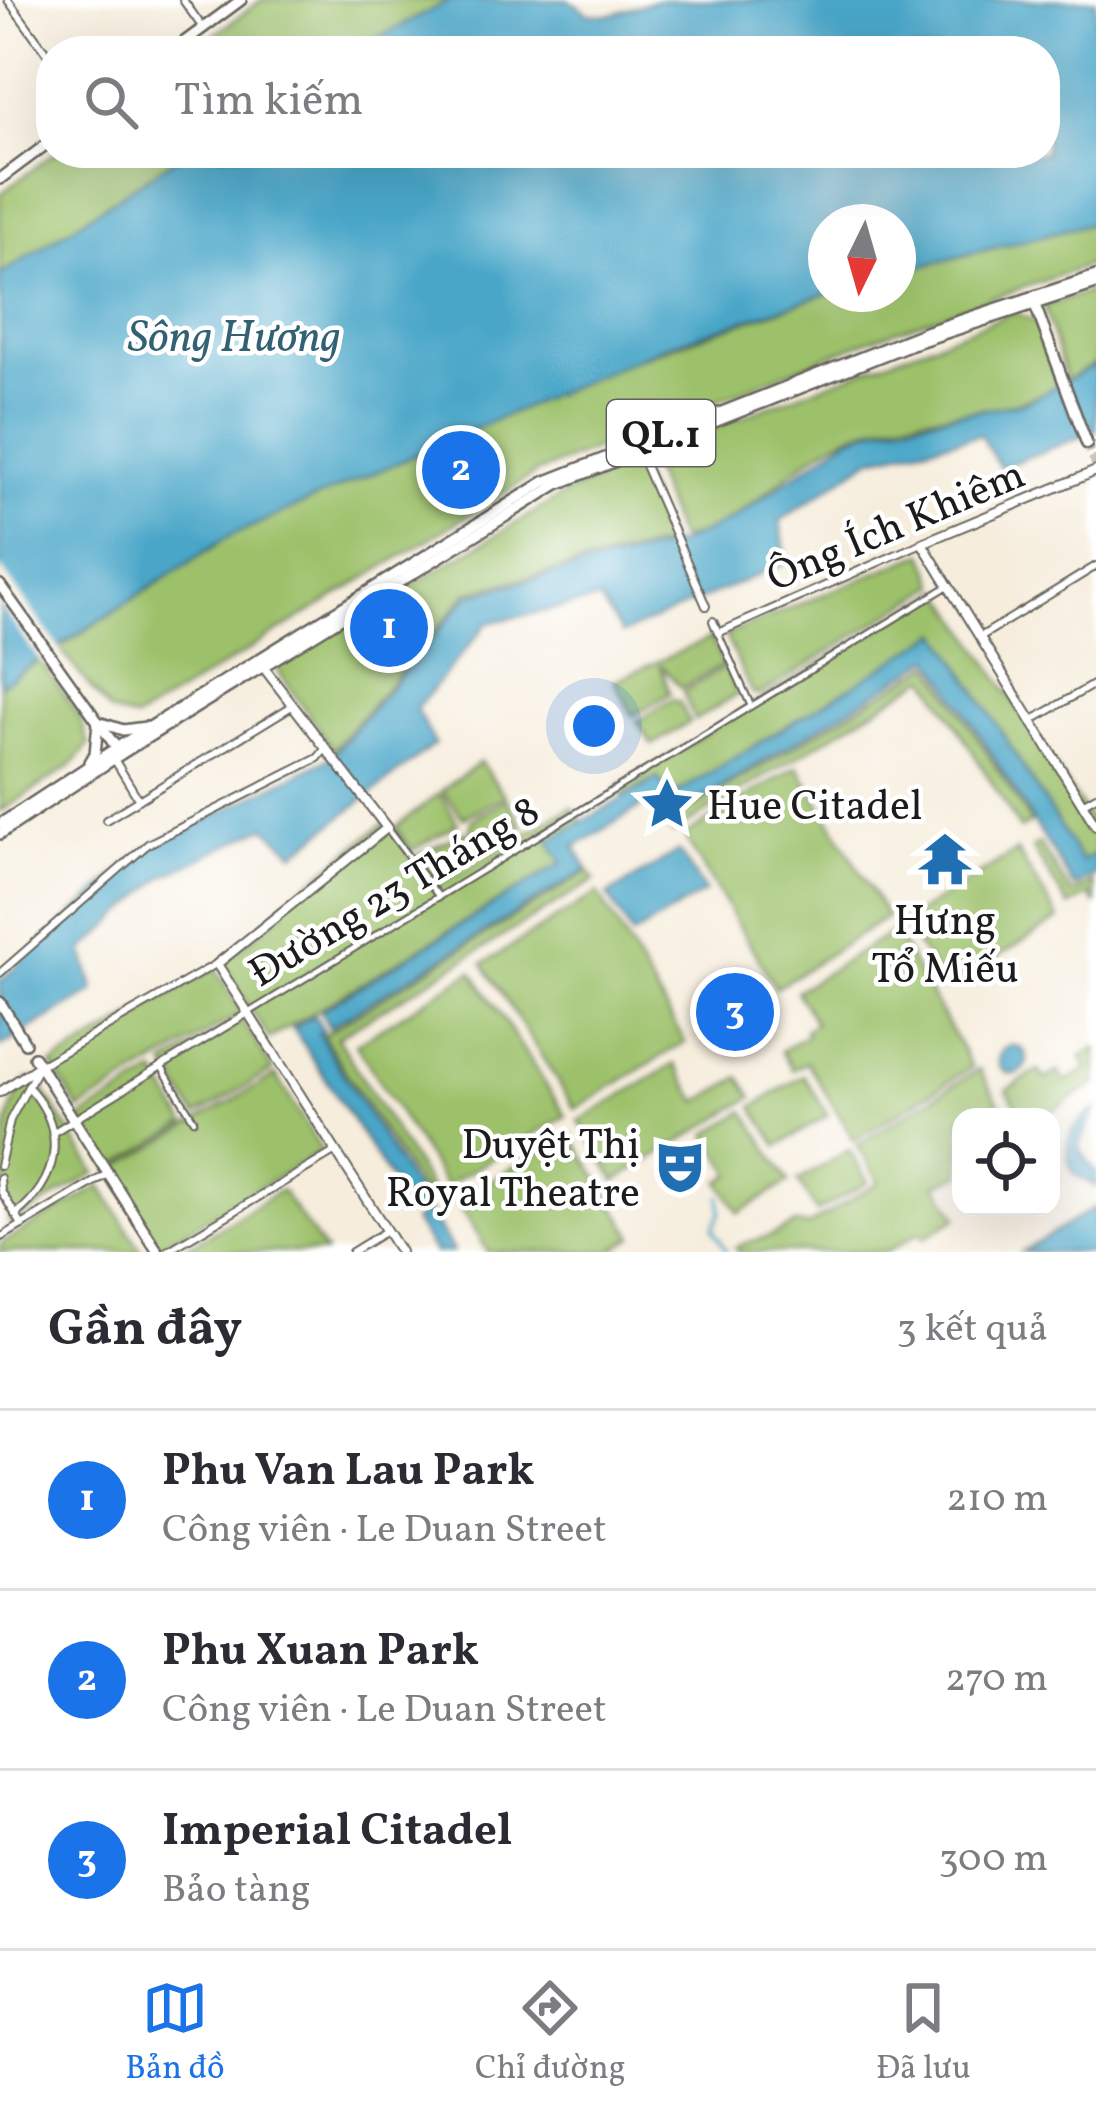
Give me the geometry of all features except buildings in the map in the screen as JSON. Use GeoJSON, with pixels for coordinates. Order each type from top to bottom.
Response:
{"type":"FeatureCollection","features":[{"type":"Feature","properties":{"kind":"main road"},"geometry":{"type":"LineString","coordinates":[[192,36],[241,0]]}},
{"type":"Feature","properties":{"kind":"main road"},"geometry":{"type":"LineString","coordinates":[[0,178],[36,152]]}},
{"type":"Feature","properties":{"kind":"main road","name":"QL.1"},"geometry":{"type":"LineString","coordinates":[[117,754],[154,724],[542,492],[637,447],[1033,299],[1096,280]]}},
{"type":"Feature","properties":{"kind":"main road"},"geometry":{"type":"LineString","coordinates":[[1033,299],[1088,444]]}},
{"type":"Feature","properties":{"kind":"main road"},"geometry":{"type":"LineString","coordinates":[[0,585],[117,754]]}},
{"type":"Feature","properties":{"kind":"main road","name":"QL.1"},"geometry":{"type":"LineString","coordinates":[[117,754],[259,661]]}},
{"type":"Feature","properties":{"kind":"main road"},"geometry":{"type":"LineString","coordinates":[[98,722],[123,730],[154,724]]}},
{"type":"Feature","properties":{"kind":"main road"},"geometry":{"type":"LineString","coordinates":[[85,768],[95,754],[98,722]]}},
{"type":"Feature","properties":{"kind":"main road"},"geometry":{"type":"LineString","coordinates":[[0,824],[85,768],[117,754]]}},
{"type":"Feature","properties":{"kind":"main road"},"geometry":{"type":"LineString","coordinates":[[0,834],[117,754]]}},
{"type":"Feature","properties":{"kind":"main road"},"geometry":{"type":"LineString","coordinates":[[0,1002],[26,1043]]}},
{"type":"Feature","properties":{"kind":"main road"},"geometry":{"type":"LineString","coordinates":[[36,1061],[162,1252]]}},
{"type":"Feature","properties":{"kind":"street"},"geometry":{"type":"LineString","coordinates":[[8,0],[36,38]]}},
{"type":"Feature","properties":{"kind":"street"},"geometry":{"type":"LineString","coordinates":[[182,0],[203,28]]}},
{"type":"Feature","properties":{"kind":"street"},"geometry":{"type":"LineString","coordinates":[[637,447],[706,606]]}},
{"type":"Feature","properties":{"kind":"street","name":"Ông Ích Khiêm"},"geometry":{"type":"LineString","coordinates":[[718,633],[1096,471]]}},
{"type":"Feature","properties":{"kind":"street"},"geometry":{"type":"LineString","coordinates":[[922,544],[1096,826]]}},
{"type":"Feature","properties":{"kind":"street"},"geometry":{"type":"LineString","coordinates":[[980,637],[1096,566]]}},
{"type":"Feature","properties":{"kind":"street","name":"Đường 23 Tháng 8"},"geometry":{"type":"LineString","coordinates":[[54,1132],[948,586]]}},
{"type":"Feature","properties":{"kind":"street"},"geometry":{"type":"LineString","coordinates":[[713,621],[751,706]]}},
{"type":"Feature","properties":{"kind":"street"},"geometry":{"type":"LineString","coordinates":[[259,661],[439,897]]}},
{"type":"Feature","properties":{"kind":"street"},"geometry":{"type":"LineString","coordinates":[[1031,721],[1096,683]]}},
{"type":"Feature","properties":{"kind":"street"},"geometry":{"type":"LineString","coordinates":[[106,820],[293,706]]}},
{"type":"Feature","properties":{"kind":"street"},"geometry":{"type":"LineString","coordinates":[[0,973],[148,844],[327,751]]}},
{"type":"Feature","properties":{"kind":"street"},"geometry":{"type":"LineString","coordinates":[[117,754],[139,800]]}},
{"type":"Feature","properties":{"kind":"street"},"geometry":{"type":"LineString","coordinates":[[1082,804],[1096,796]]}},
{"type":"Feature","properties":{"kind":"street"},"geometry":{"type":"LineString","coordinates":[[0,1092],[36,1061],[217,964],[387,828]]}},
{"type":"Feature","properties":{"kind":"street"},"geometry":{"type":"LineString","coordinates":[[217,964],[400,1252]]}},
{"type":"Feature","properties":{"kind":"street"},"geometry":{"type":"LineString","coordinates":[[0,1166],[10,1120],[31,1090],[36,1061]]}},
{"type":"Feature","properties":{"kind":"street"},"geometry":{"type":"LineString","coordinates":[[161,1066],[194,1120]]}},
{"type":"Feature","properties":{"kind":"street"},"geometry":{"type":"LineString","coordinates":[[15,1215],[46,1186],[54,1132],[31,1090]]}},
{"type":"Feature","properties":{"kind":"street"},"geometry":{"type":"LineString","coordinates":[[162,1252],[336,1151]]}},
{"type":"Feature","properties":{"kind":"street"},"geometry":{"type":"LineString","coordinates":[[0,1238],[109,1173]]}},
{"type":"Feature","properties":{"kind":"street"},"geometry":{"type":"LineString","coordinates":[[0,1178],[22,1225]]}},
{"type":"Feature","properties":{"kind":"street"},"geometry":{"type":"LineString","coordinates":[[352,1252],[386,1231]]}},
{"type":"Feature","properties":{"kind":"green space"},"geometry":{"type":"Polygon","coordinates":[[[261,0],[451,0],[382,36],[213,36],[261,0]]]}},
{"type":"Feature","properties":{"kind":"green space"},"geometry":{"type":"Polygon","coordinates":[[[36,167],[161,168],[0,275],[0,194],[36,167]]]}},
{"type":"Feature","properties":{"kind":"green space"},"geometry":{"type":"Polygon","coordinates":[[[1096,222],[1096,263],[871,339],[538,472],[135,720],[110,712],[59,648],[228,537],[621,364],[808,300],[808,312],[916,312],[916,267],[1096,222]]]}},
{"type":"Feature","properties":{"kind":"green space"},"geometry":{"type":"Polygon","coordinates":[[[1096,289],[1096,363],[1066,380],[1044,306],[1096,289]]]}},
{"type":"Feature","properties":{"kind":"green space"},"geometry":{"type":"Polygon","coordinates":[[[1015,312],[1036,322],[1059,385],[1010,404],[903,420],[852,434],[809,459],[726,521],[679,540],[646,453],[1015,312]]]}},
{"type":"Feature","properties":{"kind":"green space"},"geometry":{"type":"Polygon","coordinates":[[[621,469],[638,470],[670,543],[468,592],[333,750],[278,671],[280,663],[570,491],[621,469]]]}},
{"type":"Feature","properties":{"kind":"green space"},"geometry":{"type":"Polygon","coordinates":[[[924,553],[937,585],[759,695],[752,694],[725,635],[924,553]]]}},
{"type":"Feature","properties":{"kind":"green space"},"geometry":{"type":"Polygon","coordinates":[[[942,590],[1096,830],[1096,853],[1082,862],[940,633],[670,797],[658,778],[623,796],[618,787],[942,590]]]}},
{"type":"Feature","properties":{"kind":"green space"},"geometry":{"type":"Polygon","coordinates":[[[711,638],[723,664],[681,688],[660,664],[670,694],[633,716],[614,681],[711,638]]]}},
{"type":"Feature","properties":{"kind":"green space"},"geometry":{"type":"Polygon","coordinates":[[[40,660],[80,718],[89,745],[72,765],[0,812],[0,685],[40,660]]]}},
{"type":"Feature","properties":{"kind":"green space"},"geometry":{"type":"Polygon","coordinates":[[[931,664],[1031,823],[1020,829],[927,677],[673,833],[666,824],[931,664]]]}},
{"type":"Feature","properties":{"kind":"green space"},"geometry":{"type":"Polygon","coordinates":[[[724,667],[738,694],[695,720],[683,692],[724,667]]]}},
{"type":"Feature","properties":{"kind":"green space"},"geometry":{"type":"Polygon","coordinates":[[[672,700],[679,702],[690,722],[652,745],[637,721],[672,700]]]}},
{"type":"Feature","properties":{"kind":"green space"},"geometry":{"type":"Polygon","coordinates":[[[480,762],[505,796],[463,818],[442,790],[480,762]]]}},
{"type":"Feature","properties":{"kind":"green space"},"geometry":{"type":"Polygon","coordinates":[[[798,766],[887,917],[776,988],[684,836],[798,766]]]}},
{"type":"Feature","properties":{"kind":"green space"},"geometry":{"type":"Polygon","coordinates":[[[440,793],[458,824],[411,851],[396,827],[440,793]]]}},
{"type":"Feature","properties":{"kind":"green space"},"geometry":{"type":"Polygon","coordinates":[[[507,799],[523,826],[483,849],[470,830],[472,820],[507,799]]]}},
{"type":"Feature","properties":{"kind":"green space"},"geometry":{"type":"Polygon","coordinates":[[[572,807],[582,821],[562,863],[269,1039],[222,963],[284,911],[279,908],[288,899],[387,821],[413,858],[465,831],[479,852],[428,878],[436,886],[572,807]]]}},
{"type":"Feature","properties":{"kind":"green space"},"geometry":{"type":"Polygon","coordinates":[[[1039,844],[1072,894],[1093,882],[1096,905],[1089,895],[1069,907],[1032,848],[1039,844]]]}},
{"type":"Feature","properties":{"kind":"green space"},"geometry":{"type":"Polygon","coordinates":[[[1017,851],[1059,919],[945,989],[903,922],[1017,851]]]}},
{"type":"Feature","properties":{"kind":"green space"},"geometry":{"type":"Polygon","coordinates":[[[589,871],[595,880],[337,1037],[431,1190],[422,1193],[323,1035],[589,871]]]}},
{"type":"Feature","properties":{"kind":"green space"},"geometry":{"type":"Polygon","coordinates":[[[598,893],[685,1042],[575,1109],[483,964],[598,893]]]}},
{"type":"Feature","properties":{"kind":"green space"},"geometry":{"type":"Polygon","coordinates":[[[894,931],[972,1067],[854,1140],[807,1062],[793,1070],[781,1051],[807,1035],[805,1030],[815,1023],[796,991],[894,931]]]}},
{"type":"Feature","properties":{"kind":"green space"},"geometry":{"type":"Polygon","coordinates":[[[215,968],[242,1013],[79,1110],[52,1065],[215,968]]]}},
{"type":"Feature","properties":{"kind":"green space"},"geometry":{"type":"Polygon","coordinates":[[[472,971],[566,1116],[445,1186],[356,1044],[472,971]]]}},
{"type":"Feature","properties":{"kind":"green space"},"geometry":{"type":"Polygon","coordinates":[[[242,1020],[273,1070],[196,1116],[166,1065],[242,1020]]]}},
{"type":"Feature","properties":{"kind":"green space"},"geometry":{"type":"Polygon","coordinates":[[[1096,1048],[1096,1084],[1057,1108],[1018,1108],[1007,1090],[1038,1070],[1045,1079],[1059,1071],[1065,1082],[1087,1069],[1081,1057],[1096,1048]]]}},
{"type":"Feature","properties":{"kind":"green space"},"geometry":{"type":"Polygon","coordinates":[[[675,1064],[698,1102],[740,1077],[753,1097],[616,1181],[579,1121],[675,1064]]]}},
{"type":"Feature","properties":{"kind":"green space"},"geometry":{"type":"Polygon","coordinates":[[[979,1069],[1002,1108],[952,1108],[952,1178],[937,1184],[952,1216],[958,1217],[924,1238],[920,1232],[887,1252],[738,1252],[735,1248],[747,1242],[795,1224],[808,1226],[879,1182],[857,1145],[979,1069]]]}},
{"type":"Feature","properties":{"kind":"green space"},"geometry":{"type":"Polygon","coordinates":[[[156,1073],[186,1124],[110,1169],[80,1119],[156,1073]]]}},
{"type":"Feature","properties":{"kind":"green space"},"geometry":{"type":"Polygon","coordinates":[[[276,1075],[322,1151],[157,1248],[112,1171],[276,1075]]]}},
{"type":"Feature","properties":{"kind":"green space"},"geometry":{"type":"Polygon","coordinates":[[[804,1075],[828,1115],[778,1146],[753,1107],[804,1075]]]}},
{"type":"Feature","properties":{"kind":"green space"},"geometry":{"type":"Polygon","coordinates":[[[28,1079],[37,1080],[96,1173],[10,1224],[5,1189],[7,1128],[28,1079]]]}},
{"type":"Feature","properties":{"kind":"green space"},"geometry":{"type":"Polygon","coordinates":[[[745,1111],[789,1182],[739,1213],[720,1182],[732,1174],[707,1135],[745,1111]]]}},
{"type":"Feature","properties":{"kind":"green space"},"geometry":{"type":"Polygon","coordinates":[[[570,1133],[634,1237],[609,1252],[488,1252],[457,1201],[570,1133]]]}},
{"type":"Feature","properties":{"kind":"green space"},"geometry":{"type":"Polygon","coordinates":[[[849,1150],[868,1182],[817,1212],[798,1181],[849,1150]]]}},
{"type":"Feature","properties":{"kind":"green space"},"geometry":{"type":"Polygon","coordinates":[[[101,1186],[142,1252],[0,1252],[0,1244],[101,1186]]]}},
{"type":"Feature","properties":{"kind":"green space"},"geometry":{"type":"Polygon","coordinates":[[[281,1190],[325,1252],[179,1252],[281,1190]]]}},
{"type":"Feature","properties":{"kind":"water","name":"Sông Hương"},"geometry":{"type":"Polygon","coordinates":[[[451,0],[570,0],[589,14],[609,15],[657,0],[1096,0],[1096,222],[916,267],[916,204],[808,204],[808,300],[667,345],[228,537],[0,685],[0,275],[161,168],[1060,168],[1060,36],[382,36],[451,0]]]}},
{"type":"Feature","properties":{"kind":"water"},"geometry":{"type":"Polygon","coordinates":[[[1096,365],[1096,431],[1000,468],[980,435],[872,458],[780,521],[787,562],[622,634],[599,600],[488,623],[416,709],[435,744],[295,853],[265,827],[163,877],[83,951],[95,991],[0,1047],[0,981],[143,851],[331,757],[469,595],[679,544],[734,518],[850,437],[879,427],[1026,402],[1096,365]]]}},
{"type":"Feature","properties":{"kind":"water"},"geometry":{"type":"Polygon","coordinates":[[[940,632],[1081,861],[1096,853],[1096,875],[1074,887],[932,658],[663,823],[649,802],[575,847],[588,869],[329,1027],[320,1011],[562,863],[549,841],[658,778],[671,797],[940,632]]]}},
{"type":"Feature","properties":{"kind":"water"},"geometry":{"type":"Polygon","coordinates":[[[679,851],[705,892],[632,936],[608,895],[679,851]]]}},
{"type":"Feature","properties":{"kind":"water"},"geometry":{"type":"Polygon","coordinates":[[[314,1015],[323,1030],[319,1034],[423,1203],[411,1212],[293,1028],[314,1015]]]}},
{"type":"Feature","properties":{"kind":"water"},"geometry":{"type":"Polygon","coordinates":[[[1013,1046],[1023,1050],[1027,1060],[1023,1070],[1013,1074],[1003,1070],[999,1060],[1003,1050],[1013,1046]]]}},
{"type":"Feature","properties":{"kind":"water"},"geometry":{"type":"Polygon","coordinates":[[[1096,1109],[1079,1147],[1096,1173],[1096,1187],[1074,1174],[1068,1145],[1074,1129],[1096,1109]]]}},
{"type":"Feature","properties":{"kind":"water"},"geometry":{"type":"Polygon","coordinates":[[[1096,1207],[1096,1252],[1022,1252],[1096,1207]]]}},
{"type":"Feature","properties":{"kind":"water"},"geometry":{"type":"Polygon","coordinates":[[[428,1211],[454,1252],[434,1252],[414,1221],[428,1211]]]}},
{"type":"Feature","properties":{"kind":"pier"},"geometry":{"type":"Polygon","coordinates":[[[0,567],[63,653],[43,665],[0,605],[0,567]]]}},
{"type":"Feature","properties":{"kind":"waterway"},"geometry":{"type":"LineString","coordinates":[[720,1196],[721,1212],[713,1229],[727,1252]]}},
{"type":"Feature","properties":{"kind":"tunnel"},"geometry":{"type":"LineString","coordinates":[[1087,444],[1096,465]]}},
{"type":"Feature","properties":{"kind":"place","name":"Phu Xuan Park"},"geometry":{"type":"Point","coordinates":[461,470]}},
{"type":"Feature","properties":{"kind":"place","name":"Phu Van Lau Park"},"geometry":{"type":"Point","coordinates":[389,628]}},
{"type":"Feature","properties":{"kind":"place","name":"Hue Citadel"},"geometry":{"type":"Point","coordinates":[667,804]}},
{"type":"Feature","properties":{"kind":"place","name":"Hưng Tổ Miếu"},"geometry":{"type":"Point","coordinates":[945,859]}},
{"type":"Feature","properties":{"kind":"place","name":"Imperial Citadel"},"geometry":{"type":"Point","coordinates":[735,1012]}},
{"type":"Feature","properties":{"kind":"place","name":"Duyệt Thị Royal Theatre"},"geometry":{"type":"Point","coordinates":[680,1167]}}]}
